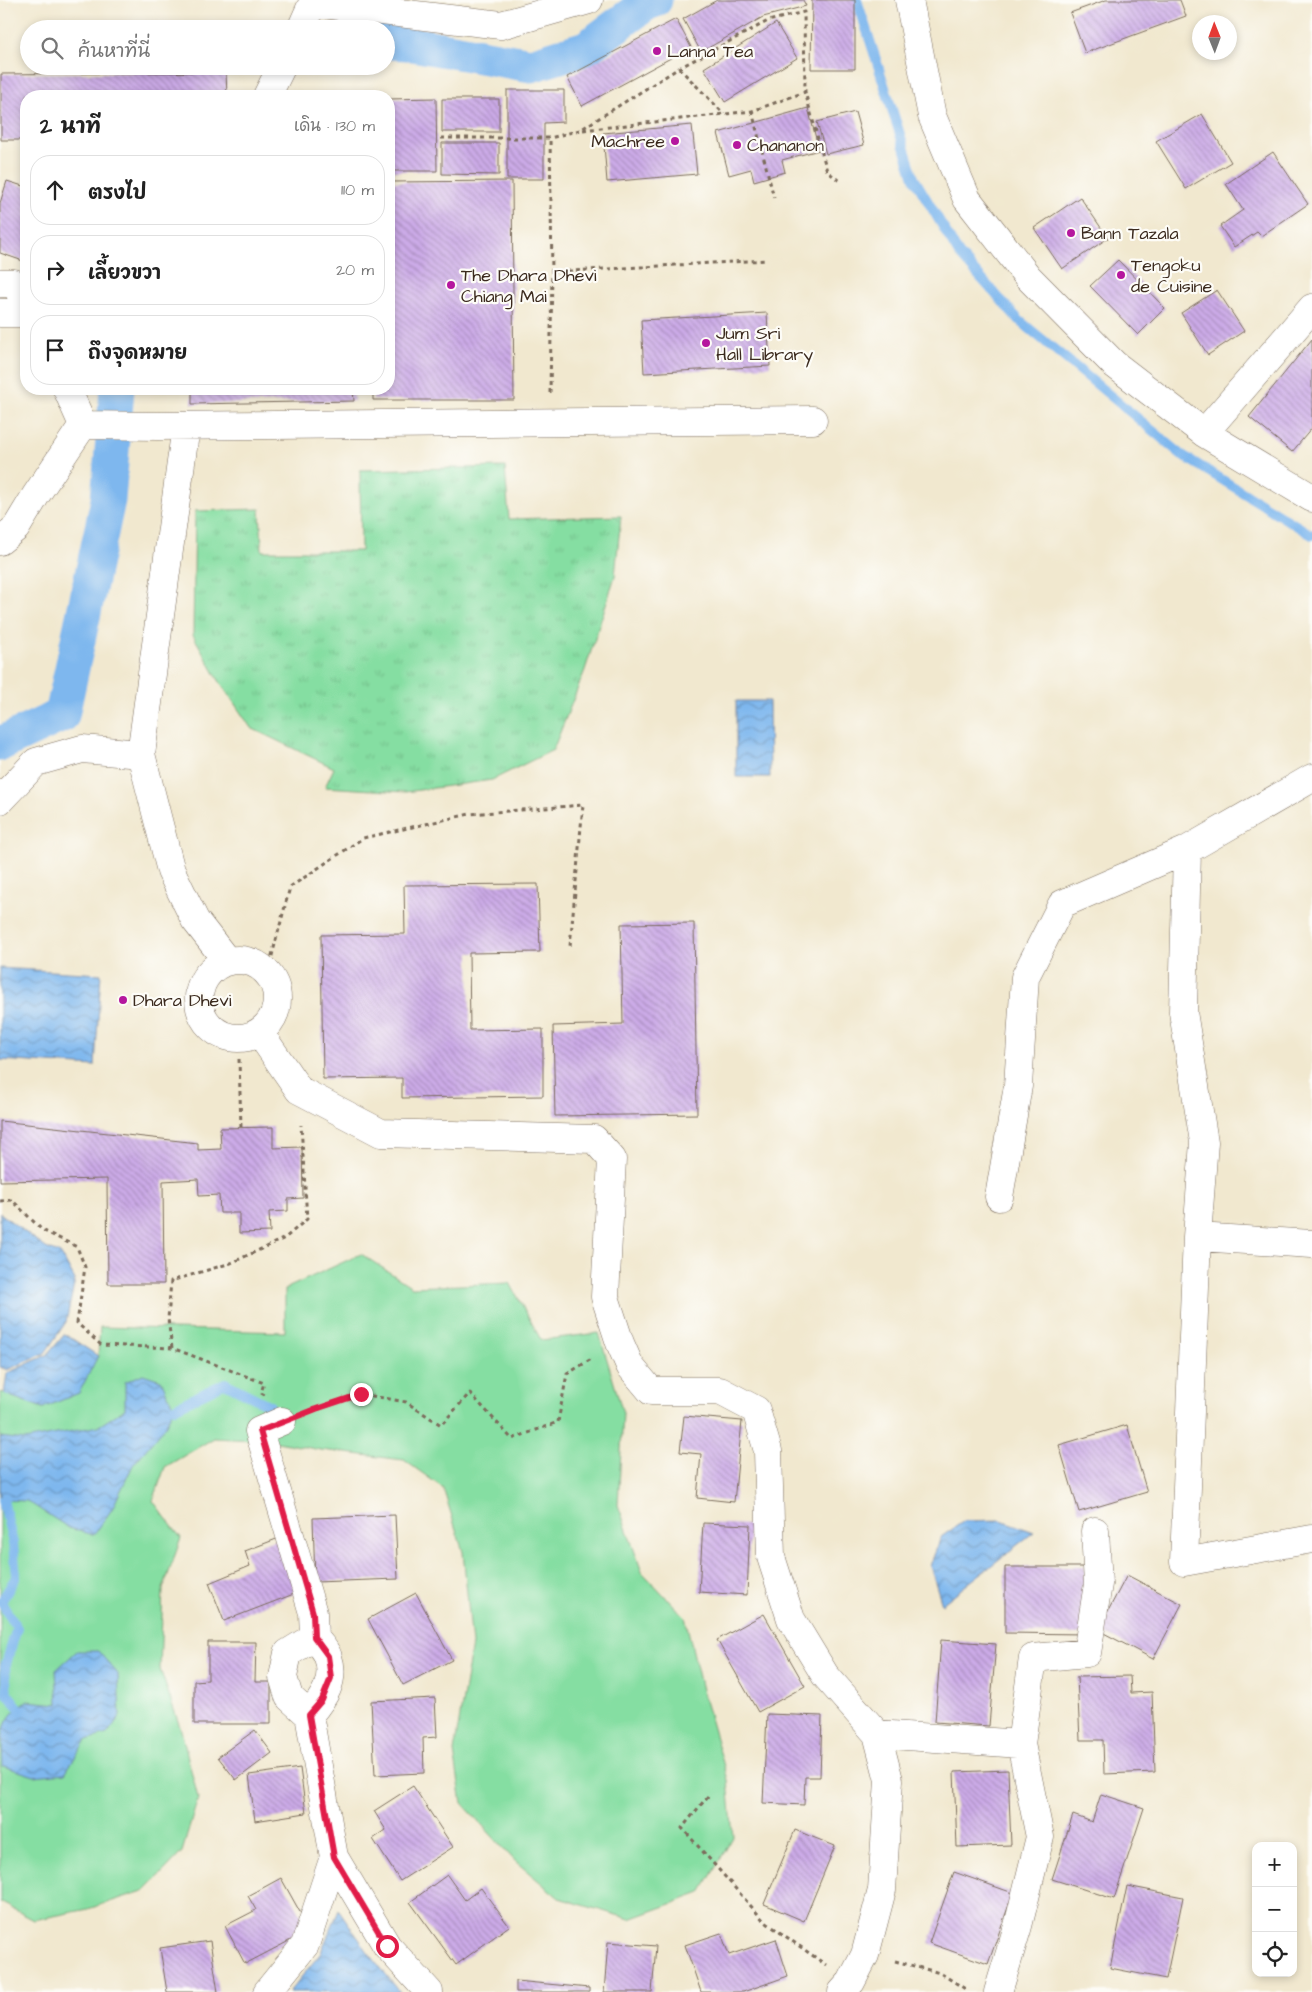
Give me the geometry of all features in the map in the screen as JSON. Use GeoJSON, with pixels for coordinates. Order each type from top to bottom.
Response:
{"type":"FeatureCollection","features":[{"type":"Feature","properties":{"kind":"street"},"geometry":{"type":"LineString","coordinates":[[305,20],[314,2],[501,25],[589,0]]}},
{"type":"Feature","properties":{"kind":"street"},"geometry":{"type":"LineString","coordinates":[[909,0],[932,116],[967,199],[1028,278],[1114,364],[1204,433],[1312,498]]}},
{"type":"Feature","properties":{"kind":"street"},"geometry":{"type":"LineString","coordinates":[[270,90],[278,75]]}},
{"type":"Feature","properties":{"kind":"street"},"geometry":{"type":"LineString","coordinates":[[0,283],[14,283],[20,292]]}},
{"type":"Feature","properties":{"kind":"street"},"geometry":{"type":"LineString","coordinates":[[1204,433],[1312,308]]}},
{"type":"Feature","properties":{"kind":"street"},"geometry":{"type":"LineString","coordinates":[[0,313],[20,313]]}},
{"type":"Feature","properties":{"kind":"street"},"geometry":{"type":"LineString","coordinates":[[70,395],[83,425]]}},
{"type":"Feature","properties":{"kind":"street"},"geometry":{"type":"LineString","coordinates":[[83,425],[186,426],[812,420]]}},
{"type":"Feature","properties":{"kind":"street"},"geometry":{"type":"LineString","coordinates":[[0,541],[16,528],[83,425]]}},
{"type":"Feature","properties":{"kind":"street"},"geometry":{"type":"LineString","coordinates":[[186,426],[141,754],[171,871],[194,920],[227,961]]}},
{"type":"Feature","properties":{"kind":"street"},"geometry":{"type":"LineString","coordinates":[[0,800],[36,762],[82,749],[141,754]]}},
{"type":"Feature","properties":{"kind":"street"},"geometry":{"type":"LineString","coordinates":[[999,1196],[1018,1086],[1025,977],[1062,904],[1187,850],[1312,778]]}},
{"type":"Feature","properties":{"kind":"street"},"geometry":{"type":"LineString","coordinates":[[1187,850],[1183,1012],[1204,1142],[1197,1237],[1184,1562],[1312,1538]]}},
{"type":"Feature","properties":{"kind":"street"},"geometry":{"type":"LineString","coordinates":[[241,960],[254,963],[266,971],[276,989],[278,1002],[270,1023],[249,1036],[220,1034],[209,1026],[203,1019],[199,1006],[199,992],[205,977],[214,967],[227,961],[241,960]]}},
{"type":"Feature","properties":{"kind":"street"},"geometry":{"type":"LineString","coordinates":[[249,1036],[299,1090],[382,1133],[594,1139],[612,1159],[605,1297],[620,1343],[630,1366],[652,1391],[720,1391],[756,1410],[768,1451],[771,1557],[790,1619],[825,1675],[877,1734],[889,1780],[882,1890],[865,1955],[846,1987]]}},
{"type":"Feature","properties":{"kind":"street"},"geometry":{"type":"LineString","coordinates":[[1197,1237],[1312,1244]]}},
{"type":"Feature","properties":{"kind":"street"},"geometry":{"type":"LineString","coordinates":[[282,1421],[260,1431],[313,1613],[314,1637],[328,1656],[331,1678],[322,1700],[309,1715]]}},
{"type":"Feature","properties":{"kind":"street"},"geometry":{"type":"LineString","coordinates":[[998,1992],[1018,1926],[1040,1837],[1021,1744],[1033,1658],[1087,1653],[1098,1584],[1095,1531]]}},
{"type":"Feature","properties":{"kind":"street"},"geometry":{"type":"LineString","coordinates":[[314,1637],[288,1653],[283,1677],[289,1697],[309,1715],[334,1857],[387,1946],[429,1992]]}},
{"type":"Feature","properties":{"kind":"street"},"geometry":{"type":"LineString","coordinates":[[877,1734],[1021,1744]]}},
{"type":"Feature","properties":{"kind":"street"},"geometry":{"type":"LineString","coordinates":[[267,1992],[304,1945],[334,1857]]}},
{"type":"Feature","properties":{"kind":"path"},"geometry":{"type":"LineString","coordinates":[[580,130],[679,68],[768,21],[804,12],[805,92],[827,171],[842,183]]}},
{"type":"Feature","properties":{"kind":"path"},"geometry":{"type":"LineString","coordinates":[[679,68],[724,114]]}},
{"type":"Feature","properties":{"kind":"path"},"geometry":{"type":"LineString","coordinates":[[441,138],[550,138],[580,130],[752,111],[805,92]]}},
{"type":"Feature","properties":{"kind":"path"},"geometry":{"type":"LineString","coordinates":[[752,111],[774,198]]}},
{"type":"Feature","properties":{"kind":"path"},"geometry":{"type":"LineString","coordinates":[[549,423],[552,272],[550,138]]}},
{"type":"Feature","properties":{"kind":"path"},"geometry":{"type":"LineString","coordinates":[[552,272],[767,260]]}},
{"type":"Feature","properties":{"kind":"path"},"geometry":{"type":"LineString","coordinates":[[266,971],[269,967],[290,887],[363,838],[470,814],[583,805],[570,946]]}},
{"type":"Feature","properties":{"kind":"path"},"geometry":{"type":"LineString","coordinates":[[241,1128],[249,1036]]}},
{"type":"Feature","properties":{"kind":"path"},"geometry":{"type":"LineString","coordinates":[[172,1348],[168,1319],[171,1281],[231,1263],[285,1238],[306,1218],[299,1090]]}},
{"type":"Feature","properties":{"kind":"path"},"geometry":{"type":"LineString","coordinates":[[0,1201],[12,1200],[42,1230],[77,1247],[85,1268],[77,1323],[101,1345],[172,1348],[264,1382],[261,1392],[280,1402],[282,1421],[361,1394],[406,1402],[440,1424],[470,1393],[512,1439],[558,1422],[567,1374],[620,1343]]}},
{"type":"Feature","properties":{"kind":"path"},"geometry":{"type":"LineString","coordinates":[[708,1796],[682,1828],[764,1921],[846,1987]]}},
{"type":"Feature","properties":{"kind":"path"},"geometry":{"type":"LineString","coordinates":[[865,1955],[940,1973],[970,1992]]}},
{"type":"Feature","properties":{"kind":"green space"},"geometry":{"type":"Polygon","coordinates":[[[505,467],[509,519],[621,516],[615,576],[585,670],[553,750],[492,780],[405,792],[325,787],[334,768],[251,728],[218,679],[193,635],[195,511],[260,509],[262,551],[361,551],[360,470],[505,467]]]}},
{"type":"Feature","properties":{"kind":"green space"},"geometry":{"type":"Polygon","coordinates":[[[361,1254],[412,1287],[510,1283],[541,1340],[599,1333],[623,1413],[618,1505],[642,1572],[685,1617],[702,1690],[728,1780],[733,1837],[701,1893],[630,1919],[559,1898],[515,1861],[462,1803],[454,1752],[472,1644],[463,1552],[443,1488],[404,1460],[321,1450],[272,1441],[214,1438],[165,1467],[153,1501],[181,1538],[163,1589],[160,1669],[181,1730],[198,1798],[182,1852],[146,1890],[88,1909],[34,1920],[0,1902],[0,1392],[43,1408],[98,1356],[100,1327],[285,1332],[285,1289],[361,1254]]]}},
{"type":"Feature","properties":{"kind":"water"},"geometry":{"type":"Polygon","coordinates":[[[736,701],[769,701],[770,777],[736,777],[736,701]]]}},
{"type":"Feature","properties":{"kind":"water"},"geometry":{"type":"Polygon","coordinates":[[[0,968],[101,974],[95,1066],[0,1060],[0,968]]]}},
{"type":"Feature","properties":{"kind":"water"},"geometry":{"type":"Polygon","coordinates":[[[0,1213],[46,1248],[61,1254],[75,1280],[66,1322],[45,1353],[7,1370],[0,1367],[0,1213]]]}},
{"type":"Feature","properties":{"kind":"water"},"geometry":{"type":"Polygon","coordinates":[[[65,1334],[98,1356],[79,1393],[43,1408],[4,1394],[7,1373],[47,1355],[65,1334]]]}},
{"type":"Feature","properties":{"kind":"water"},"geometry":{"type":"Polygon","coordinates":[[[143,1374],[161,1380],[174,1408],[164,1428],[133,1465],[112,1509],[94,1535],[69,1528],[27,1501],[3,1500],[0,1497],[0,1437],[25,1440],[99,1426],[125,1409],[125,1382],[143,1374]]]}},
{"type":"Feature","properties":{"kind":"water"},"geometry":{"type":"Polygon","coordinates":[[[1001,1520],[1034,1532],[942,1604],[930,1566],[941,1537],[964,1521],[1001,1520]]]}},
{"type":"Feature","properties":{"kind":"water"},"geometry":{"type":"Polygon","coordinates":[[[77,1651],[98,1651],[118,1674],[120,1716],[107,1734],[86,1740],[65,1773],[34,1776],[3,1766],[2,1745],[7,1721],[27,1701],[58,1704],[56,1670],[77,1651]]]}},
{"type":"Feature","properties":{"kind":"water"},"geometry":{"type":"Polygon","coordinates":[[[339,1910],[368,1952],[400,1992],[289,1992],[320,1954],[339,1910]]]}},
{"type":"Feature","properties":{"kind":"building"},"geometry":{"type":"Polygon","coordinates":[[[717,0],[803,0],[806,6],[763,17],[701,52],[683,19],[717,0]]]}},
{"type":"Feature","properties":{"kind":"building"},"geometry":{"type":"Polygon","coordinates":[[[812,0],[855,0],[855,69],[811,69],[812,0]]]}},
{"type":"Feature","properties":{"kind":"building"},"geometry":{"type":"Polygon","coordinates":[[[1106,0],[1180,0],[1186,16],[1085,53],[1070,13],[1106,0]]]}},
{"type":"Feature","properties":{"kind":"building"},"geometry":{"type":"Polygon","coordinates":[[[676,19],[691,47],[582,106],[567,77],[676,19]]]}},
{"type":"Feature","properties":{"kind":"building"},"geometry":{"type":"Polygon","coordinates":[[[776,23],[797,58],[725,102],[704,68],[776,23]]]}},
{"type":"Feature","properties":{"kind":"building"},"geometry":{"type":"Polygon","coordinates":[[[1,74],[226,75],[227,90],[20,90],[20,140],[1,140],[1,74]]]}},
{"type":"Feature","properties":{"kind":"building"},"geometry":{"type":"Polygon","coordinates":[[[507,90],[564,90],[564,122],[544,123],[544,179],[507,179],[507,90]]]}},
{"type":"Feature","properties":{"kind":"building"},"geometry":{"type":"Polygon","coordinates":[[[436,98],[437,171],[395,171],[395,99],[436,98]]]}},
{"type":"Feature","properties":{"kind":"building"},"geometry":{"type":"Polygon","coordinates":[[[442,99],[499,99],[499,132],[442,132],[442,99]]]}},
{"type":"Feature","properties":{"kind":"building"},"geometry":{"type":"Polygon","coordinates":[[[808,108],[819,150],[782,160],[785,172],[754,181],[751,169],[729,175],[718,133],[808,108]]]}},
{"type":"Feature","properties":{"kind":"building"},"geometry":{"type":"Polygon","coordinates":[[[855,112],[864,145],[826,154],[817,122],[855,112]]]}},
{"type":"Feature","properties":{"kind":"building"},"geometry":{"type":"Polygon","coordinates":[[[1202,114],[1231,162],[1186,189],[1156,141],[1202,114]]]}},
{"type":"Feature","properties":{"kind":"building"},"geometry":{"type":"Polygon","coordinates":[[[692,125],[697,174],[607,182],[603,133],[692,125]]]}},
{"type":"Feature","properties":{"kind":"building"},"geometry":{"type":"Polygon","coordinates":[[[442,143],[499,143],[499,175],[442,174],[442,143]]]}},
{"type":"Feature","properties":{"kind":"building"},"geometry":{"type":"Polygon","coordinates":[[[1273,152],[1308,204],[1261,236],[1257,232],[1234,247],[1220,226],[1243,210],[1226,184],[1273,152]]]}},
{"type":"Feature","properties":{"kind":"building"},"geometry":{"type":"Polygon","coordinates":[[[7,181],[20,185],[20,260],[0,253],[0,203],[7,181]]]}},
{"type":"Feature","properties":{"kind":"building","name":"The Dhara Dhevi Chiang Mai"},"geometry":{"type":"Polygon","coordinates":[[[512,181],[514,400],[373,400],[373,395],[395,395],[395,182],[512,181]]]}},
{"type":"Feature","properties":{"kind":"building","name":"Bann Tazala"},"geometry":{"type":"Polygon","coordinates":[[[1080,197],[1108,238],[1062,269],[1034,228],[1080,197]]]}},
{"type":"Feature","properties":{"kind":"building"},"geometry":{"type":"Polygon","coordinates":[[[1118,260],[1165,308],[1138,335],[1090,286],[1118,260]]]}},
{"type":"Feature","properties":{"kind":"building"},"geometry":{"type":"Polygon","coordinates":[[[1217,290],[1244,331],[1208,355],[1181,313],[1217,290]]]}},
{"type":"Feature","properties":{"kind":"building","name":"Jum Sri Hall Library"},"geometry":{"type":"Polygon","coordinates":[[[767,313],[770,366],[644,373],[641,320],[767,313]]]}},
{"type":"Feature","properties":{"kind":"building"},"geometry":{"type":"Polygon","coordinates":[[[1312,339],[1312,428],[1292,452],[1249,417],[1312,339]]]}},
{"type":"Feature","properties":{"kind":"building"},"geometry":{"type":"Polygon","coordinates":[[[192,395],[354,395],[354,401],[192,404],[192,395]]]}},
{"type":"Feature","properties":{"kind":"building"},"geometry":{"type":"Polygon","coordinates":[[[538,884],[540,952],[469,953],[470,1030],[543,1029],[543,1096],[402,1098],[402,1078],[323,1079],[321,935],[405,934],[404,885],[538,884]]]}},
{"type":"Feature","properties":{"kind":"building"},"geometry":{"type":"Polygon","coordinates":[[[694,923],[697,1114],[555,1116],[553,1026],[623,1024],[621,924],[694,923]]]}},
{"type":"Feature","properties":{"kind":"building"},"geometry":{"type":"Polygon","coordinates":[[[0,1121],[198,1143],[198,1150],[221,1149],[220,1128],[273,1127],[273,1148],[302,1147],[303,1198],[288,1199],[288,1211],[269,1212],[270,1232],[239,1233],[239,1213],[220,1213],[219,1195],[199,1196],[198,1179],[163,1181],[164,1284],[108,1284],[107,1179],[0,1181],[0,1121]]]}},
{"type":"Feature","properties":{"kind":"building"},"geometry":{"type":"Polygon","coordinates":[[[684,1416],[742,1421],[734,1502],[697,1498],[701,1454],[680,1452],[684,1416]]]}},
{"type":"Feature","properties":{"kind":"building"},"geometry":{"type":"Polygon","coordinates":[[[1127,1425],[1147,1492],[1079,1512],[1059,1445],[1127,1425]]]}},
{"type":"Feature","properties":{"kind":"building"},"geometry":{"type":"Polygon","coordinates":[[[395,1515],[398,1579],[315,1582],[313,1518],[395,1515]]]}},
{"type":"Feature","properties":{"kind":"building"},"geometry":{"type":"Polygon","coordinates":[[[703,1523],[750,1525],[747,1595],[699,1592],[703,1523]]]}},
{"type":"Feature","properties":{"kind":"building"},"geometry":{"type":"Polygon","coordinates":[[[279,1538],[299,1592],[224,1621],[209,1583],[250,1566],[245,1551],[279,1538]]]}},
{"type":"Feature","properties":{"kind":"building"},"geometry":{"type":"Polygon","coordinates":[[[1005,1567],[1085,1567],[1085,1634],[1005,1633],[1005,1567]]]}},
{"type":"Feature","properties":{"kind":"building"},"geometry":{"type":"Polygon","coordinates":[[[1127,1575],[1182,1604],[1153,1659],[1098,1630],[1127,1575]]]}},
{"type":"Feature","properties":{"kind":"building"},"geometry":{"type":"Polygon","coordinates":[[[416,1593],[452,1660],[403,1685],[368,1619],[416,1593]]]}},
{"type":"Feature","properties":{"kind":"building"},"geometry":{"type":"Polygon","coordinates":[[[764,1614],[805,1686],[758,1712],[717,1640],[764,1614]]]}},
{"type":"Feature","properties":{"kind":"building"},"geometry":{"type":"Polygon","coordinates":[[[941,1640],[996,1644],[989,1726],[935,1722],[941,1640]]]}},
{"type":"Feature","properties":{"kind":"building"},"geometry":{"type":"Polygon","coordinates":[[[208,1642],[256,1642],[255,1682],[271,1682],[271,1724],[194,1724],[194,1681],[208,1680],[208,1642]]]}},
{"type":"Feature","properties":{"kind":"building"},"geometry":{"type":"Polygon","coordinates":[[[1130,1676],[1131,1693],[1152,1692],[1155,1772],[1104,1774],[1103,1740],[1080,1740],[1077,1677],[1130,1676]]]}},
{"type":"Feature","properties":{"kind":"building"},"geometry":{"type":"Polygon","coordinates":[[[435,1698],[437,1737],[423,1738],[424,1773],[375,1775],[371,1701],[435,1698]]]}},
{"type":"Feature","properties":{"kind":"building"},"geometry":{"type":"Polygon","coordinates":[[[767,1714],[822,1716],[820,1777],[805,1777],[804,1805],[763,1803],[767,1714]]]}},
{"type":"Feature","properties":{"kind":"building"},"geometry":{"type":"Polygon","coordinates":[[[255,1730],[272,1753],[236,1780],[218,1757],[255,1730]]]}},
{"type":"Feature","properties":{"kind":"building"},"geometry":{"type":"Polygon","coordinates":[[[300,1768],[306,1813],[255,1821],[249,1775],[300,1768]]]}},
{"type":"Feature","properties":{"kind":"building"},"geometry":{"type":"Polygon","coordinates":[[[1008,1770],[1011,1845],[957,1847],[954,1772],[1008,1770]]]}},
{"type":"Feature","properties":{"kind":"building"},"geometry":{"type":"Polygon","coordinates":[[[413,1786],[453,1847],[400,1881],[373,1839],[386,1830],[374,1811],[413,1786]]]}},
{"type":"Feature","properties":{"kind":"building"},"geometry":{"type":"Polygon","coordinates":[[[1101,1794],[1144,1808],[1114,1899],[1052,1879],[1073,1815],[1092,1822],[1101,1794]]]}},
{"type":"Feature","properties":{"kind":"building"},"geometry":{"type":"Polygon","coordinates":[[[795,1830],[835,1846],[804,1921],[764,1904],[795,1830]]]}},
{"type":"Feature","properties":{"kind":"building"},"geometry":{"type":"Polygon","coordinates":[[[954,1872],[1013,1893],[988,1964],[929,1943],[954,1872]]]}},
{"type":"Feature","properties":{"kind":"building"},"geometry":{"type":"Polygon","coordinates":[[[447,1875],[465,1900],[481,1888],[509,1926],[456,1965],[410,1902],[447,1875]]]}},
{"type":"Feature","properties":{"kind":"building"},"geometry":{"type":"Polygon","coordinates":[[[281,1878],[310,1930],[245,1964],[225,1926],[256,1910],[248,1896],[281,1878]]]}},
{"type":"Feature","properties":{"kind":"building"},"geometry":{"type":"Polygon","coordinates":[[[1127,1886],[1183,1897],[1166,1979],[1110,1968],[1127,1886]]]}},
{"type":"Feature","properties":{"kind":"building"},"geometry":{"type":"Polygon","coordinates":[[[721,1933],[729,1955],[776,1939],[788,1976],[743,1992],[701,1992],[685,1945],[721,1933]]]}},
{"type":"Feature","properties":{"kind":"building"},"geometry":{"type":"Polygon","coordinates":[[[210,1941],[218,1992],[167,1992],[160,1948],[210,1941]]]}},
{"type":"Feature","properties":{"kind":"building"},"geometry":{"type":"Polygon","coordinates":[[[608,1942],[656,1946],[652,1992],[604,1992],[608,1942]]]}},
{"type":"Feature","properties":{"kind":"building"},"geometry":{"type":"Polygon","coordinates":[[[516,1981],[589,1988],[589,1992],[516,1992],[516,1981]]]}},
{"type":"Feature","properties":{"kind":"waterway"},"geometry":{"type":"LineString","coordinates":[[395,42],[531,65],[586,48],[647,3],[655,0]]}},
{"type":"Feature","properties":{"kind":"waterway"},"geometry":{"type":"LineString","coordinates":[[857,0],[914,178],[959,254],[1019,320],[1182,455],[1312,535]]}},
{"type":"Feature","properties":{"kind":"waterway"},"geometry":{"type":"LineString","coordinates":[[0,744],[62,715],[108,500],[117,395]]}},
{"type":"Feature","properties":{"kind":"waterway"},"geometry":{"type":"LineString","coordinates":[[174,1408],[225,1383],[270,1406]]}},
{"type":"Feature","properties":{"kind":"waterway"},"geometry":{"type":"LineString","coordinates":[[3,1500],[13,1543],[16,1577],[1,1602],[17,1628],[5,1667],[7,1693],[18,1707]]}},
{"type":"Feature","properties":{"kind":"place","name":"Lanna Tea"},"geometry":{"type":"Point","coordinates":[657,51]}},
{"type":"Feature","properties":{"kind":"place","name":"Machree"},"geometry":{"type":"Point","coordinates":[675,141]}},
{"type":"Feature","properties":{"kind":"place","name":"Chananon"},"geometry":{"type":"Point","coordinates":[737,145]}},
{"type":"Feature","properties":{"kind":"place","name":"Bann Tazala"},"geometry":{"type":"Point","coordinates":[1071,233]}},
{"type":"Feature","properties":{"kind":"place","name":"Tengoku de Cuisine"},"geometry":{"type":"Point","coordinates":[1121,275]}},
{"type":"Feature","properties":{"kind":"place","name":"The Dhara Dhevi Chiang Mai"},"geometry":{"type":"Point","coordinates":[451,285]}},
{"type":"Feature","properties":{"kind":"place","name":"Jum Sri Hall Library"},"geometry":{"type":"Point","coordinates":[706,343]}},
{"type":"Feature","properties":{"kind":"place","name":"Dhara Dhevi"},"geometry":{"type":"Point","coordinates":[123,1000]}},
{"type":"Feature","properties":{"kind":"route"},"geometry":{"type":"LineString","coordinates":[[361,1394],[282,1421],[260,1431],[313,1613],[314,1637],[328,1656],[331,1678],[322,1700],[309,1715],[334,1857],[387,1946]]}}]}
